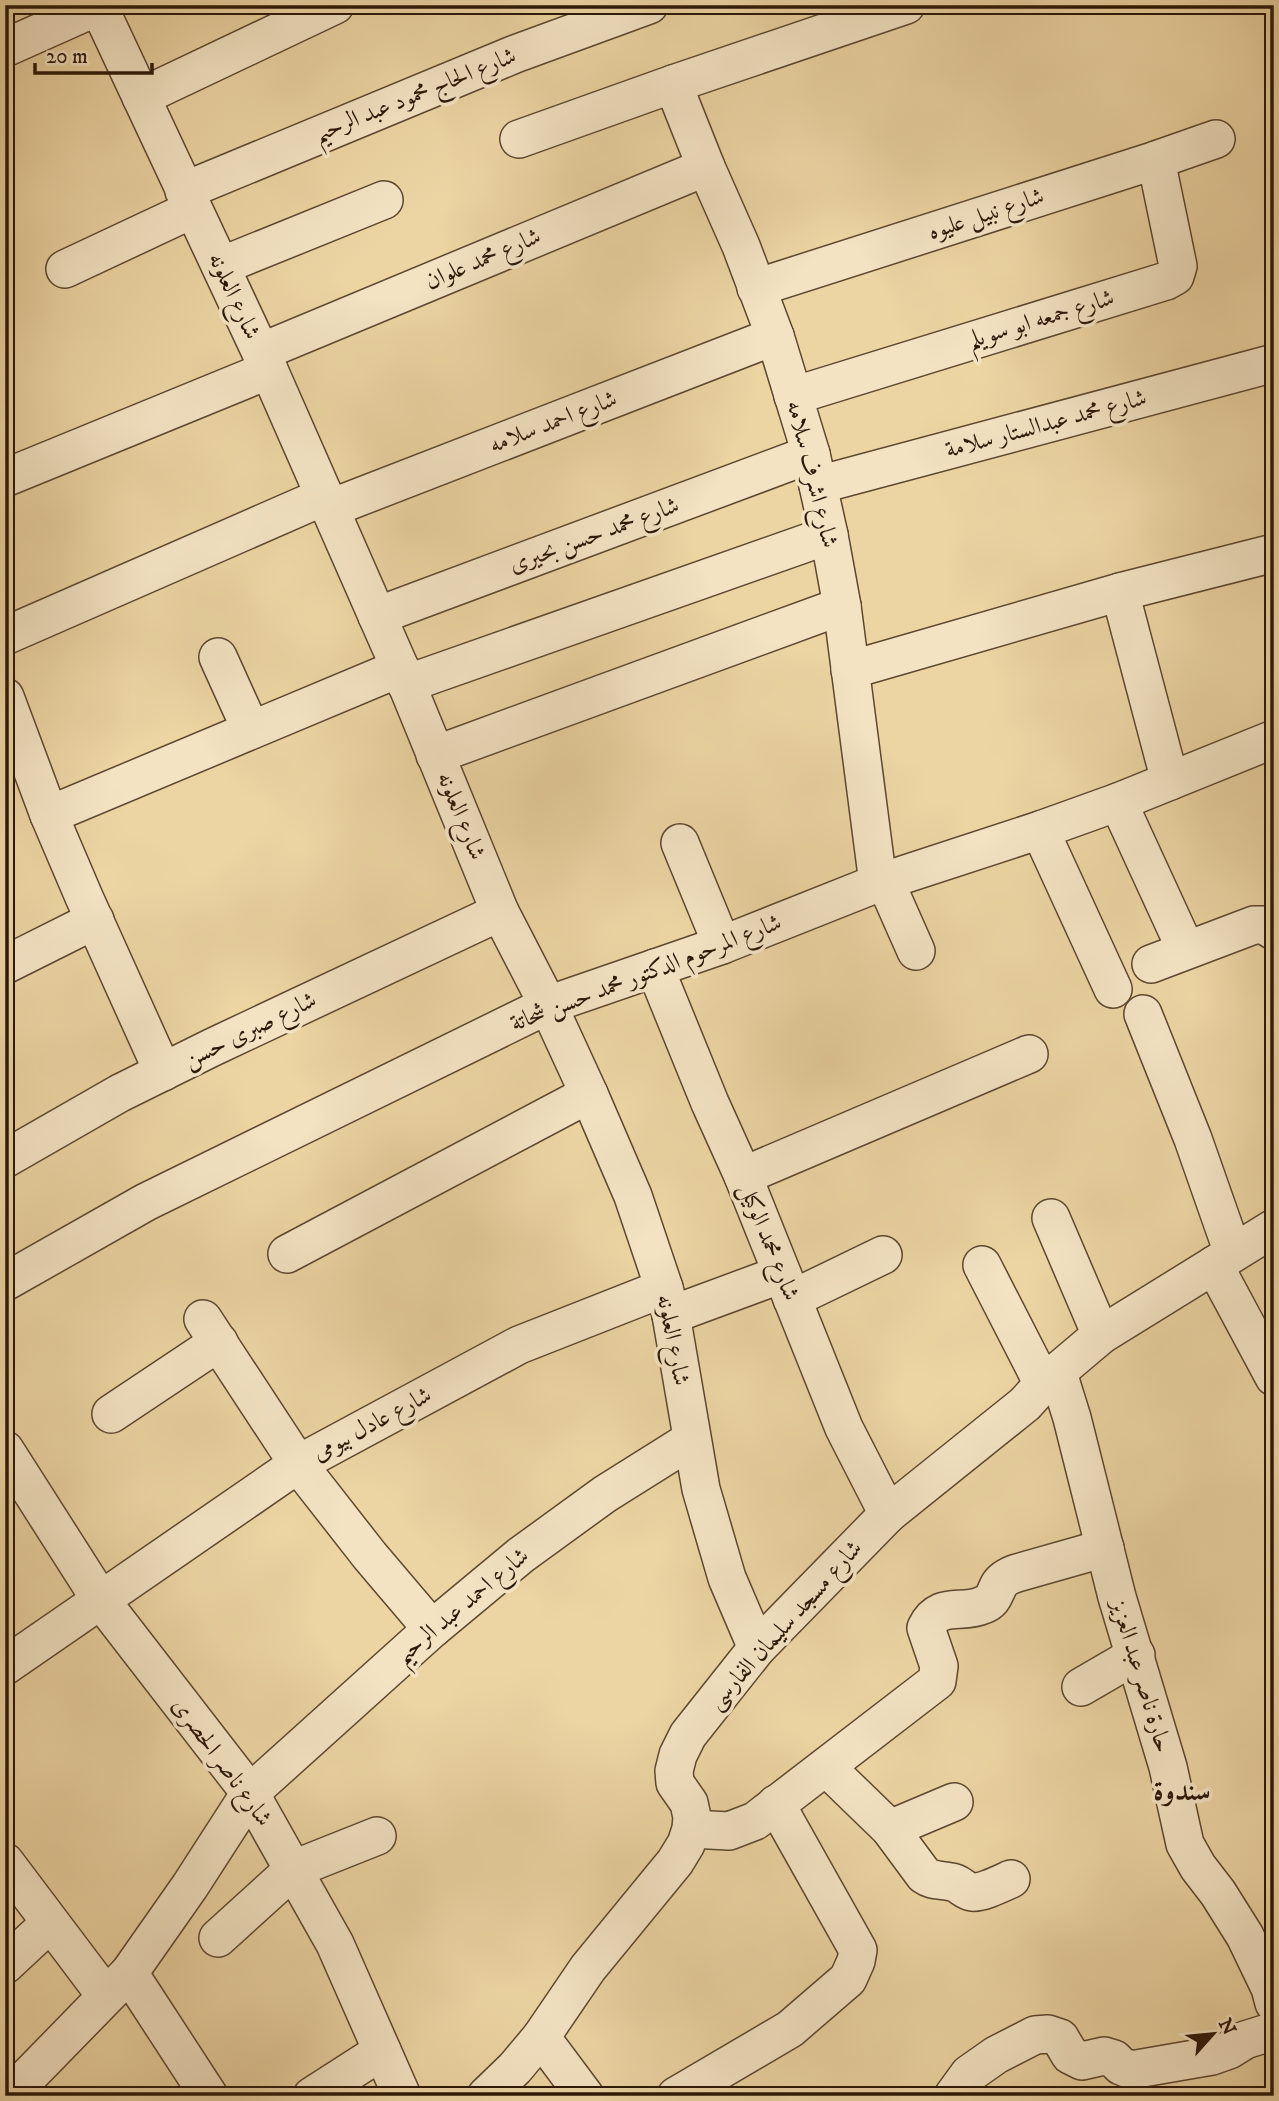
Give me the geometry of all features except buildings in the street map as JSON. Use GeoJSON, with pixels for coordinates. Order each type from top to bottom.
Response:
{"type":"FeatureCollection","features":[{"type":"Feature","properties":{"kind":"street"},"geometry":{"type":"LineString","coordinates":[[141,97],[335,5]]}},
{"type":"Feature","properties":{"kind":"street","name":"شارع الحاج محمود عبد الرحيم"},"geometry":{"type":"LineString","coordinates":[[65,269],[189,200],[515,54],[586,15],[649,5]]}},
{"type":"Feature","properties":{"kind":"street"},"geometry":{"type":"LineString","coordinates":[[519,139],[905,5]]}},
{"type":"Feature","properties":{"kind":"street"},"geometry":{"type":"LineString","coordinates":[[5,48],[98,6]]}},
{"type":"Feature","properties":{"kind":"street","name":"شارع العلونه"},"geometry":{"type":"LineString","coordinates":[[98,6],[265,361],[403,676],[500,912],[548,1006],[633,1196],[667,1301],[701,1489],[727,1578],[757,1648]]}},
{"type":"Feature","properties":{"kind":"street","name":"شارع اشرف سلامه"},"geometry":{"type":"LineString","coordinates":[[673,84],[741,246],[775,336],[815,470],[842,606],[881,882],[916,951]]}},
{"type":"Feature","properties":{"kind":"street","name":"شارع نبيل عليوه"},"geometry":{"type":"LineString","coordinates":[[756,288],[1216,139]]}},
{"type":"Feature","properties":{"kind":"street","name":"شارع جمعه ابو سويلم"},"geometry":{"type":"LineString","coordinates":[[793,396],[1175,276],[1178,266],[1156,160]]}},
{"type":"Feature","properties":{"kind":"street","name":"شارع محمد علوان"},"geometry":{"type":"LineString","coordinates":[[5,478],[706,167]]}},
{"type":"Feature","properties":{"kind":"street"},"geometry":{"type":"LineString","coordinates":[[221,266],[384,200]]}},
{"type":"Feature","properties":{"kind":"street","name":"شارع احمد سلامه"},"geometry":{"type":"LineString","coordinates":[[5,636],[328,502],[775,336]]}},
{"type":"Feature","properties":{"kind":"street","name":"شارع محمد عبدالستار سلامة"},"geometry":{"type":"LineString","coordinates":[[815,470],[1274,363]]}},
{"type":"Feature","properties":{"kind":"street","name":"شارع محمد حسن بحيرى"},"geometry":{"type":"LineString","coordinates":[[377,616],[815,470]]}},
{"type":"Feature","properties":{"kind":"street"},"geometry":{"type":"LineString","coordinates":[[49,815],[251,730],[403,676],[829,535]]}},
{"type":"Feature","properties":{"kind":"street"},"geometry":{"type":"LineString","coordinates":[[850,670],[1120,592],[1274,553]]}},
{"type":"Feature","properties":{"kind":"street"},"geometry":{"type":"LineString","coordinates":[[1120,592],[1170,781]]}},
{"type":"Feature","properties":{"kind":"street"},"geometry":{"type":"LineString","coordinates":[[435,755],[842,606]]}},
{"type":"Feature","properties":{"kind":"street"},"geometry":{"type":"LineString","coordinates":[[218,657],[251,730]]}},
{"type":"Feature","properties":{"kind":"street"},"geometry":{"type":"LineString","coordinates":[[5,696],[49,815],[163,1072]]}},
{"type":"Feature","properties":{"kind":"street","name":"شارع المرحوم الدكتور محمد حسن شحاتة"},"geometry":{"type":"LineString","coordinates":[[5,1282],[146,1202],[548,1006],[722,945],[881,882],[1118,802],[1274,739]]}},
{"type":"Feature","properties":{"kind":"street"},"geometry":{"type":"LineString","coordinates":[[1118,802],[1186,950]]}},
{"type":"Feature","properties":{"kind":"street"},"geometry":{"type":"LineString","coordinates":[[1040,830],[1112,989]]}},
{"type":"Feature","properties":{"kind":"street"},"geometry":{"type":"LineString","coordinates":[[680,843],[722,945]]}},
{"type":"Feature","properties":{"kind":"street","name":"شارع صبرى حسن"},"geometry":{"type":"LineString","coordinates":[[5,1159],[120,1093],[500,912]]}},
{"type":"Feature","properties":{"kind":"street"},"geometry":{"type":"LineString","coordinates":[[5,965],[94,920]]}},
{"type":"Feature","properties":{"kind":"street"},"geometry":{"type":"LineString","coordinates":[[1151,964],[1254,925],[1264,925],[1274,931]]}},
{"type":"Feature","properties":{"kind":"street","name":"شارع محمد الوكيل"},"geometry":{"type":"LineString","coordinates":[[655,968],[743,1176],[844,1428],[888,1514]]}},
{"type":"Feature","properties":{"kind":"street"},"geometry":{"type":"LineString","coordinates":[[1143,1014],[1193,1139],[1224,1259],[1274,1377]]}},
{"type":"Feature","properties":{"kind":"street"},"geometry":{"type":"LineString","coordinates":[[743,1176],[1029,1054]]}},
{"type":"Feature","properties":{"kind":"street"},"geometry":{"type":"LineString","coordinates":[[287,1254],[589,1094]]}},
{"type":"Feature","properties":{"kind":"street"},"geometry":{"type":"LineString","coordinates":[[1051,1218],[1101,1335]]}},
{"type":"Feature","properties":{"kind":"street","name":"شارع مسجد سليمان الفارسى"},"geometry":{"type":"LineString","coordinates":[[691,1829],[689,1803],[675,1783],[674,1771],[678,1755],[688,1735],[757,1648],[888,1514],[1025,1404],[1050,1378],[1101,1335],[1274,1228]]}},
{"type":"Feature","properties":{"kind":"street","name":"شارع عادل بيومى"},"geometry":{"type":"LineString","coordinates":[[5,1666],[298,1464],[519,1345],[667,1301],[787,1286],[883,1255]]}},
{"type":"Feature","properties":{"kind":"street","name":"حارة ناصر عبد العزيز"},"geometry":{"type":"LineString","coordinates":[[982,1265],[1072,1418],[1117,1598],[1168,1768],[1185,1844],[1245,1936],[1274,2003]]}},
{"type":"Feature","properties":{"kind":"street"},"geometry":{"type":"LineString","coordinates":[[111,1414],[211,1331],[298,1464],[370,1556],[432,1629]]}},
{"type":"Feature","properties":{"kind":"street","name":"شارع احمد عبد الرحيم"},"geometry":{"type":"LineString","coordinates":[[9,2096],[117,1984],[190,1886],[250,1793],[432,1629],[520,1555],[605,1494],[691,1440]]}},
{"type":"Feature","properties":{"kind":"street","name":"شارع ناصر الحصرى"},"geometry":{"type":"LineString","coordinates":[[5,1450],[100,1599],[250,1793],[335,1944],[402,2096]]}},
{"type":"Feature","properties":{"kind":"street"},"geometry":{"type":"LineString","coordinates":[[486,2096],[541,2037],[588,1968],[675,1862],[691,1829],[729,1831],[755,1821],[937,1681],[939,1666],[926,1628],[931,1617],[946,1610],[982,1606],[995,1598],[1000,1584],[1017,1573],[1105,1548]]}},
{"type":"Feature","properties":{"kind":"street"},"geometry":{"type":"LineString","coordinates":[[1081,1687],[1136,1655]]}},
{"type":"Feature","properties":{"kind":"street"},"geometry":{"type":"LineString","coordinates":[[826,1767],[890,1829],[916,1865],[931,1880],[954,1882],[971,1892],[979,1892],[1011,1879]]}},
{"type":"Feature","properties":{"kind":"street"},"geometry":{"type":"LineString","coordinates":[[890,1829],[954,1802]]}},
{"type":"Feature","properties":{"kind":"street"},"geometry":{"type":"LineString","coordinates":[[677,2096],[790,2029],[848,1979],[856,1961],[858,1950],[776,1804]]}},
{"type":"Feature","properties":{"kind":"street"},"geometry":{"type":"LineString","coordinates":[[218,1938],[294,1869],[377,1836]]}},
{"type":"Feature","properties":{"kind":"street"},"geometry":{"type":"LineString","coordinates":[[5,1862],[50,1923],[117,1984],[209,2096]]}},
{"type":"Feature","properties":{"kind":"street"},"geometry":{"type":"LineString","coordinates":[[5,1965],[50,1923]]}},
{"type":"Feature","properties":{"kind":"street"},"geometry":{"type":"LineString","coordinates":[[953,2096],[969,2074],[996,2055],[1035,2035],[1048,2034],[1059,2038],[1070,2054],[1082,2061],[1104,2056],[1131,2070],[1212,2056],[1245,2040],[1274,2031]]}},
{"type":"Feature","properties":{"kind":"street"},"geometry":{"type":"LineString","coordinates":[[541,2037],[585,2096]]}},
{"type":"Feature","properties":{"kind":"street"},"geometry":{"type":"LineString","coordinates":[[312,2096],[382,2051]]}},
{"type":"Feature","properties":{"kind":"district","name":"سندوة"},"geometry":{"type":"Point","coordinates":[1182,1791]}}]}
